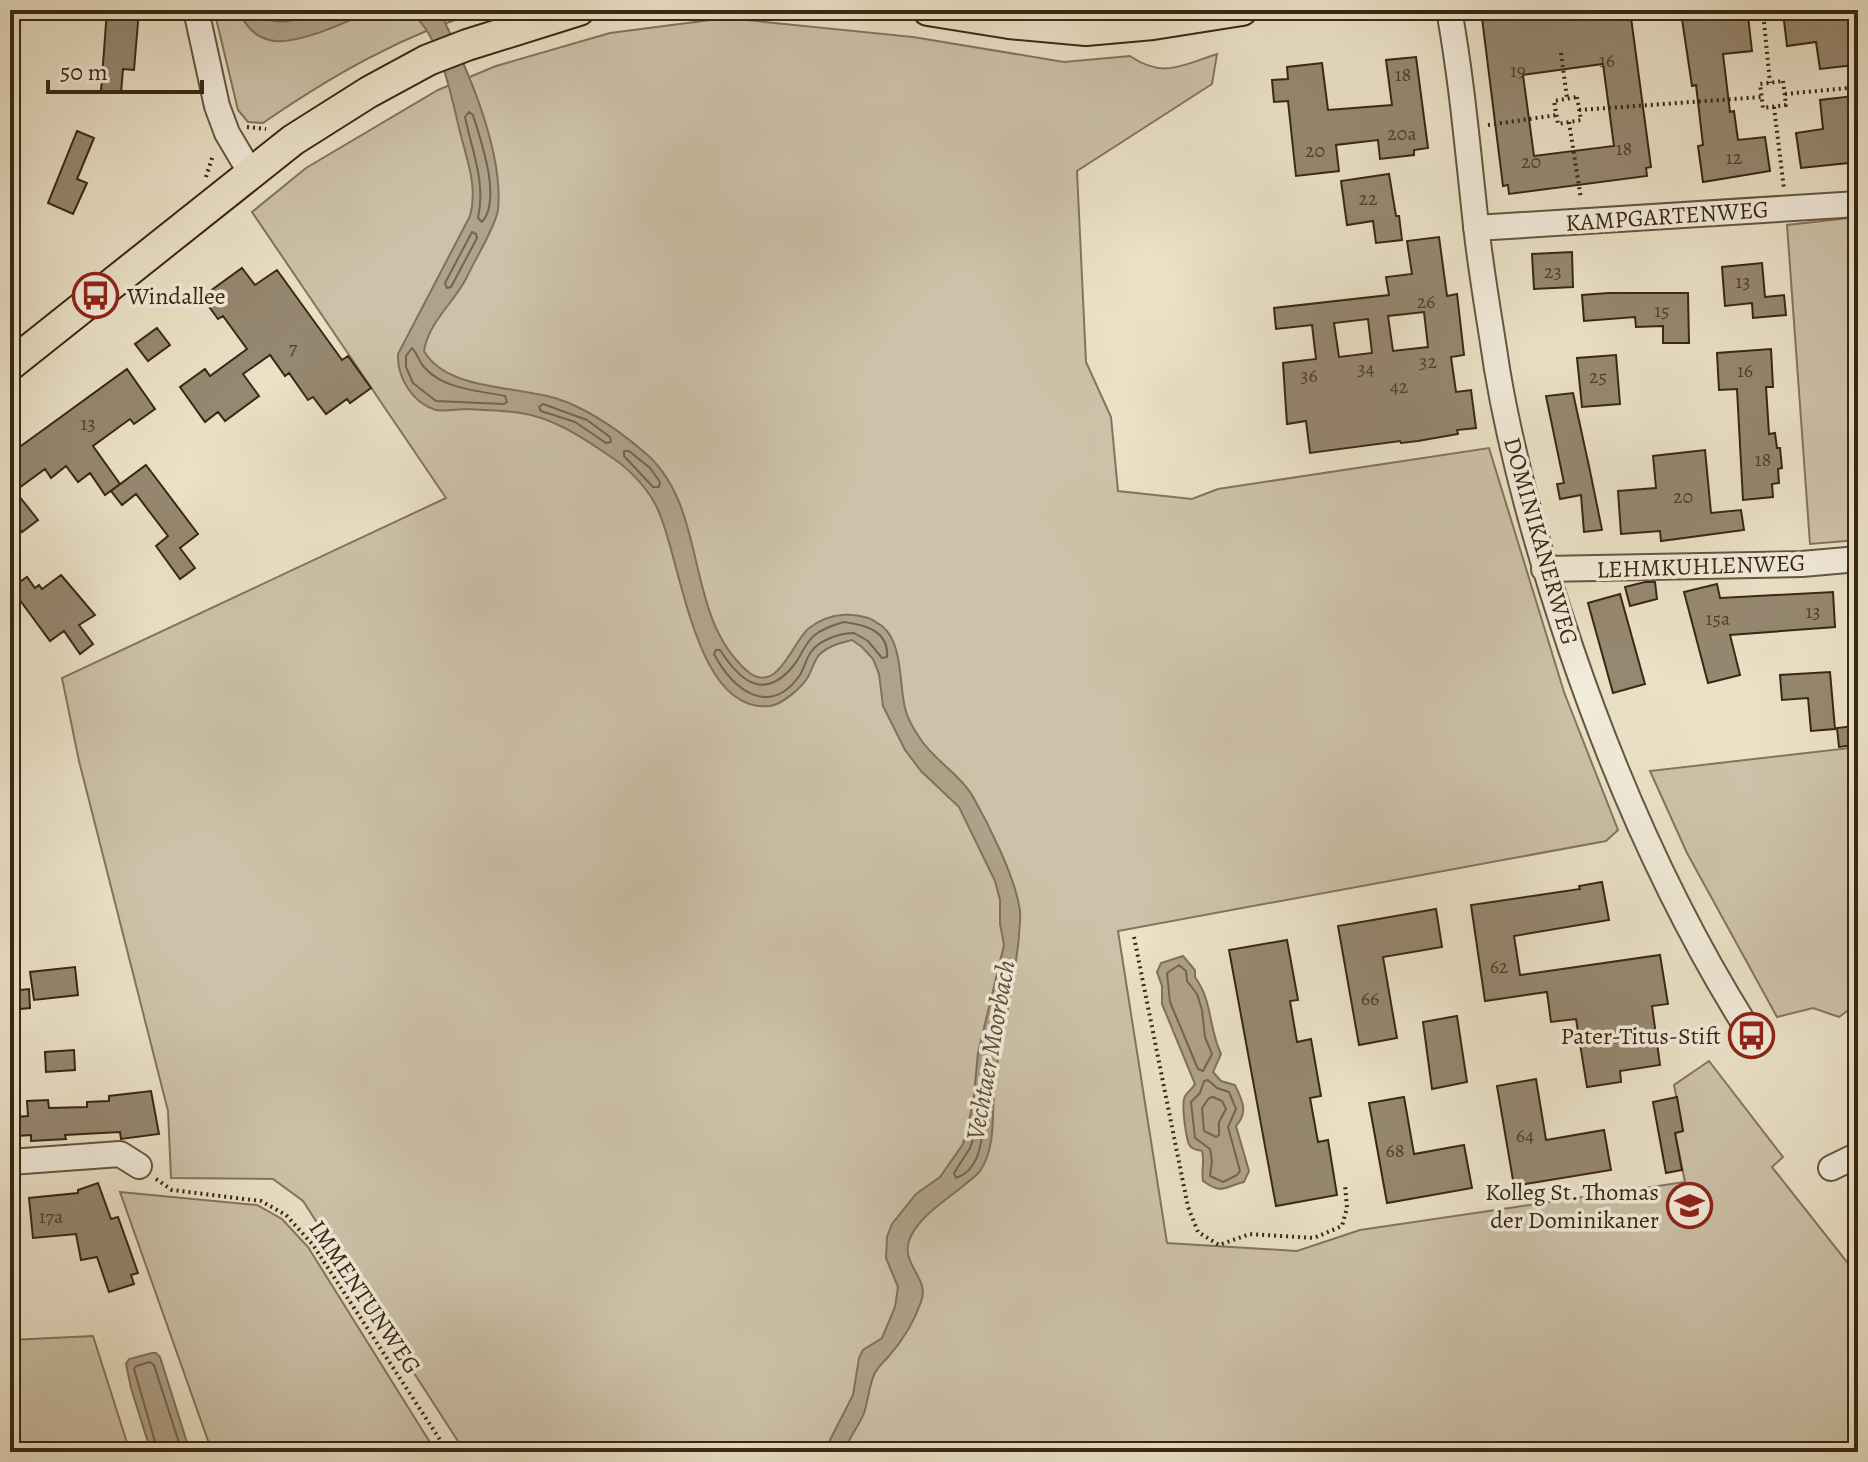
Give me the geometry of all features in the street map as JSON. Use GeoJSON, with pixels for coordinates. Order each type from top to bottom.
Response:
{"type":"FeatureCollection","features":[{"type":"Feature","properties":{"kind":"main road"},"geometry":{"type":"LineString","coordinates":[[10,365],[250,172],[293,140],[369,92],[428,60],[579,10]]}},
{"type":"Feature","properties":{"kind":"main road"},"geometry":{"type":"LineString","coordinates":[[928,10],[1009,23],[1086,30],[1153,24],[1242,10]]}},
{"type":"Feature","properties":{"kind":"street"},"geometry":{"type":"LineString","coordinates":[[196,10],[217,106],[227,133],[250,172]]}},
{"type":"Feature","properties":{"kind":"street","name":"DOMINIKANERWEG"},"geometry":{"type":"LineString","coordinates":[[1449,10],[1467,128],[1476,228],[1498,372],[1520,477],[1544,569],[1593,713],[1645,841],[1700,950],[1752,1036]]}},
{"type":"Feature","properties":{"kind":"street","name":"KAMPGARTENWEG"},"geometry":{"type":"LineString","coordinates":[[1476,228],[1858,204]]}},
{"type":"Feature","properties":{"kind":"street","name":"LEHMKUHLENWEG"},"geometry":{"type":"LineString","coordinates":[[1544,569],[1773,565],[1858,559]]}},
{"type":"Feature","properties":{"kind":"street"},"geometry":{"type":"LineString","coordinates":[[10,1162],[120,1154],[139,1166]]}},
{"type":"Feature","properties":{"kind":"street"},"geometry":{"type":"LineString","coordinates":[[1831,1168],[1858,1155]]}},
{"type":"Feature","properties":{"kind":"path"},"geometry":{"type":"LineString","coordinates":[[1764,22],[1770,83]]}},
{"type":"Feature","properties":{"kind":"path"},"geometry":{"type":"LineString","coordinates":[[1561,53],[1567,98]]}},
{"type":"Feature","properties":{"kind":"path"},"geometry":{"type":"LineString","coordinates":[[1783,81],[1785,94],[1786,105],[1763,108],[1760,84],[1783,81]]}},
{"type":"Feature","properties":{"kind":"path"},"geometry":{"type":"LineString","coordinates":[[1785,94],[1858,87]]}},
{"type":"Feature","properties":{"kind":"path"},"geometry":{"type":"LineString","coordinates":[[1577,97],[1579,110],[1581,120],[1558,124],[1554,101],[1577,97]]}},
{"type":"Feature","properties":{"kind":"path"},"geometry":{"type":"LineString","coordinates":[[1579,110],[1762,97]]}},
{"type":"Feature","properties":{"kind":"path"},"geometry":{"type":"LineString","coordinates":[[1774,107],[1787,207]]}},
{"type":"Feature","properties":{"kind":"path"},"geometry":{"type":"LineString","coordinates":[[1467,128],[1557,115]]}},
{"type":"Feature","properties":{"kind":"path"},"geometry":{"type":"LineString","coordinates":[[1569,122],[1585,222]]}},
{"type":"Feature","properties":{"kind":"path"},"geometry":{"type":"LineString","coordinates":[[204,184],[214,158],[207,136],[227,133]]}},
{"type":"Feature","properties":{"kind":"path"},"geometry":{"type":"LineString","coordinates":[[1134,937],[1188,1207],[1198,1232],[1219,1245],[1250,1234],[1314,1238],[1342,1226],[1347,1208],[1345,1185]]}},
{"type":"Feature","properties":{"kind":"path","name":"IMMENTUNWEG"},"geometry":{"type":"LineString","coordinates":[[139,1166],[172,1190],[261,1201],[286,1215],[313,1245],[448,1452]]}},
{"type":"Feature","properties":{"kind":"shaded area"},"geometry":{"type":"Polygon","coordinates":[[[214,10],[485,10],[426,31],[369,58],[263,123],[248,122],[238,110],[214,10]]]}},
{"type":"Feature","properties":{"kind":"shaded area"},"geometry":{"type":"Polygon","coordinates":[[[726,18],[913,37],[1064,62],[1130,56],[1153,67],[1173,68],[1217,54],[1212,84],[1077,171],[1086,362],[1111,417],[1118,491],[1192,499],[1218,489],[1489,448],[1564,692],[1618,830],[1606,841],[1118,931],[1167,1243],[1297,1251],[1360,1230],[1685,1182],[1675,1133],[1683,1131],[1674,1085],[1709,1061],[1783,1157],[1772,1167],[1858,1276],[1858,1319],[1848,1345],[1858,1394],[1858,1452],[465,1452],[303,1201],[273,1179],[171,1178],[168,1111],[79,761],[62,678],[446,498],[252,212],[306,168],[438,90],[496,66],[610,33],[726,18]]]}},
{"type":"Feature","properties":{"kind":"shaded area"},"geometry":{"type":"Polygon","coordinates":[[[1858,217],[1858,540],[1810,544],[1787,225],[1858,217]]]}},
{"type":"Feature","properties":{"kind":"shaded area"},"geometry":{"type":"Polygon","coordinates":[[[1858,747],[1858,1003],[1839,1017],[1813,1008],[1777,1017],[1687,853],[1650,771],[1858,747]]]}},
{"type":"Feature","properties":{"kind":"shaded area"},"geometry":{"type":"Polygon","coordinates":[[[120,1192],[257,1205],[282,1219],[308,1247],[436,1452],[212,1452],[120,1192]]]}},
{"type":"Feature","properties":{"kind":"shaded area"},"geometry":{"type":"Polygon","coordinates":[[[93,1336],[130,1452],[10,1452],[10,1340],[93,1336]]]}},
{"type":"Feature","properties":{"kind":"water"},"geometry":{"type":"Polygon","coordinates":[[[238,10],[256,10],[273,21],[283,22],[334,10],[373,10],[322,32],[280,41],[263,38],[254,32],[238,10]]]}},
{"type":"Feature","properties":{"kind":"water","name":"Vechtaer Moorbach"},"geometry":{"type":"Polygon","coordinates":[[[407,10],[439,10],[480,107],[489,134],[498,186],[498,210],[493,226],[462,286],[431,330],[424,351],[434,364],[465,380],[539,394],[579,407],[643,451],[664,474],[678,500],[712,619],[726,646],[746,670],[757,677],[775,673],[808,629],[825,619],[855,615],[882,626],[894,642],[910,723],[925,745],[972,795],[999,848],[1016,892],[1020,913],[1019,936],[994,1082],[990,1148],[978,1173],[927,1215],[911,1236],[908,1254],[922,1285],[921,1302],[903,1337],[875,1372],[864,1413],[846,1448],[848,1452],[832,1452],[830,1440],[853,1395],[859,1358],[863,1350],[882,1338],[895,1307],[898,1287],[886,1258],[887,1237],[892,1224],[916,1194],[940,1177],[963,1144],[973,1104],[978,1053],[1004,945],[995,881],[959,807],[921,771],[905,750],[883,706],[879,674],[873,659],[862,647],[852,640],[826,649],[817,657],[801,686],[780,702],[770,706],[743,702],[722,684],[706,658],[692,625],[654,502],[628,470],[577,435],[544,419],[507,411],[436,410],[420,402],[408,388],[400,371],[398,354],[470,216],[473,195],[448,83],[436,48],[428,32],[407,10]]]}},
{"type":"Feature","properties":{"kind":"water"},"geometry":{"type":"Polygon","coordinates":[[[1183,956],[1195,970],[1221,1054],[1213,1072],[1221,1081],[1235,1085],[1243,1106],[1236,1126],[1249,1171],[1244,1182],[1223,1189],[1203,1181],[1202,1151],[1189,1143],[1184,1099],[1195,1084],[1162,1004],[1162,986],[1157,972],[1161,963],[1183,956]]]}},
{"type":"Feature","properties":{"kind":"water"},"geometry":{"type":"Polygon","coordinates":[[[152,1353],[160,1357],[190,1452],[151,1452],[126,1364],[129,1359],[152,1353]]]}},
{"type":"Feature","properties":{"kind":"building"},"geometry":{"type":"Polygon","coordinates":[[[107,10],[139,10],[134,70],[123,69],[121,93],[101,91],[107,10]]]}},
{"type":"Feature","properties":{"kind":"building"},"geometry":{"type":"Polygon","coordinates":[[[1481,10],[1630,10],[1651,167],[1646,168],[1647,176],[1509,194],[1508,185],[1503,186],[1481,10]],[[1603,64],[1523,75],[1534,156],[1614,146],[1603,64]]]}},
{"type":"Feature","properties":{"kind":"building"},"geometry":{"type":"Polygon","coordinates":[[[1848,10],[1854,65],[1820,69],[1816,42],[1787,46],[1783,12],[1848,10]]]}},
{"type":"Feature","properties":{"kind":"building"},"geometry":{"type":"Polygon","coordinates":[[[1718,14],[1719,20],[1748,16],[1752,51],[1723,54],[1730,112],[1734,111],[1738,140],[1765,137],[1770,171],[1703,182],[1698,146],[1703,145],[1696,85],[1692,86],[1682,19],[1718,14]]]}},
{"type":"Feature","properties":{"kind":"building"},"geometry":{"type":"Polygon","coordinates":[[[1416,57],[1428,148],[1414,150],[1414,155],[1380,159],[1378,140],[1336,145],[1339,171],[1296,176],[1288,101],[1274,102],[1272,80],[1288,79],[1287,67],[1322,63],[1328,110],[1392,105],[1386,60],[1416,57]]]}},
{"type":"Feature","properties":{"kind":"building"},"geometry":{"type":"Polygon","coordinates":[[[1854,96],[1858,162],[1801,168],[1796,133],[1823,129],[1820,100],[1854,96]]]}},
{"type":"Feature","properties":{"kind":"building"},"geometry":{"type":"Polygon","coordinates":[[[77,131],[94,138],[77,179],[87,183],[73,214],[48,203],[77,131]]]}},
{"type":"Feature","properties":{"kind":"building"},"geometry":{"type":"Polygon","coordinates":[[[1389,174],[1402,240],[1376,243],[1373,221],[1347,225],[1341,181],[1389,174]]]}},
{"type":"Feature","properties":{"kind":"building"},"geometry":{"type":"Polygon","coordinates":[[[1439,237],[1447,296],[1457,294],[1464,355],[1451,357],[1456,392],[1471,390],[1476,428],[1418,441],[1310,453],[1306,421],[1287,424],[1283,363],[1316,359],[1312,325],[1276,329],[1274,308],[1389,295],[1386,277],[1412,274],[1407,241],[1439,237]],[[1424,312],[1388,316],[1393,351],[1428,347],[1424,312]],[[1368,319],[1334,323],[1339,357],[1372,353],[1368,319]]]}},
{"type":"Feature","properties":{"kind":"building"},"geometry":{"type":"Polygon","coordinates":[[[1572,252],[1573,287],[1534,289],[1532,254],[1572,252]]]}},
{"type":"Feature","properties":{"kind":"building"},"geometry":{"type":"Polygon","coordinates":[[[1762,263],[1765,297],[1784,295],[1786,315],[1753,318],[1752,303],[1725,306],[1722,267],[1762,263]]]}},
{"type":"Feature","properties":{"kind":"building"},"geometry":{"type":"Polygon","coordinates":[[[242,268],[255,285],[277,270],[342,360],[348,356],[371,388],[350,403],[347,399],[326,414],[313,397],[308,400],[289,373],[285,376],[270,355],[243,374],[259,396],[225,421],[218,412],[205,422],[180,387],[205,369],[210,376],[247,349],[223,316],[218,319],[202,297],[242,268]]]}},
{"type":"Feature","properties":{"kind":"building"},"geometry":{"type":"Polygon","coordinates":[[[1688,293],[1689,343],[1663,343],[1663,326],[1636,327],[1635,317],[1584,321],[1582,295],[1688,293]]]}},
{"type":"Feature","properties":{"kind":"building"},"geometry":{"type":"Polygon","coordinates":[[[157,328],[170,345],[148,361],[135,344],[157,328]]]}},
{"type":"Feature","properties":{"kind":"building"},"geometry":{"type":"Polygon","coordinates":[[[1771,349],[1773,387],[1766,387],[1769,434],[1775,433],[1782,468],[1778,469],[1779,483],[1772,484],[1773,497],[1743,500],[1737,389],[1719,390],[1717,353],[1771,349]]]}},
{"type":"Feature","properties":{"kind":"building"},"geometry":{"type":"Polygon","coordinates":[[[1616,355],[1620,404],[1582,407],[1577,358],[1616,355]]]}},
{"type":"Feature","properties":{"kind":"building"},"geometry":{"type":"Polygon","coordinates":[[[127,369],[155,409],[134,424],[130,419],[93,446],[120,484],[105,495],[90,473],[78,482],[66,466],[51,478],[45,469],[15,491],[38,520],[22,532],[10,516],[10,454],[127,369]]]}},
{"type":"Feature","properties":{"kind":"building"},"geometry":{"type":"Polygon","coordinates":[[[1573,393],[1602,530],[1584,532],[1581,495],[1560,499],[1557,484],[1564,483],[1546,396],[1573,393]]]}},
{"type":"Feature","properties":{"kind":"building"},"geometry":{"type":"Polygon","coordinates":[[[1705,450],[1711,513],[1741,510],[1744,530],[1661,541],[1660,531],[1621,534],[1618,491],[1656,488],[1653,456],[1705,450]]]}},
{"type":"Feature","properties":{"kind":"building"},"geometry":{"type":"Polygon","coordinates":[[[146,465],[198,534],[180,548],[195,568],[180,579],[156,546],[168,536],[136,494],[122,505],[111,491],[146,465]]]}},
{"type":"Feature","properties":{"kind":"building"},"geometry":{"type":"Polygon","coordinates":[[[61,575],[95,615],[79,625],[93,644],[80,654],[64,631],[50,641],[11,588],[27,577],[35,588],[39,585],[42,589],[61,575]]]}},
{"type":"Feature","properties":{"kind":"building"},"geometry":{"type":"Polygon","coordinates":[[[1655,582],[1657,599],[1630,606],[1625,587],[1655,582]]]}},
{"type":"Feature","properties":{"kind":"building"},"geometry":{"type":"Polygon","coordinates":[[[1717,584],[1720,598],[1833,592],[1835,627],[1730,635],[1740,675],[1708,683],[1684,592],[1717,584]]]}},
{"type":"Feature","properties":{"kind":"building"},"geometry":{"type":"Polygon","coordinates":[[[1620,594],[1645,684],[1613,693],[1588,603],[1620,594]]]}},
{"type":"Feature","properties":{"kind":"building"},"geometry":{"type":"Polygon","coordinates":[[[1830,672],[1835,729],[1811,731],[1808,698],[1782,700],[1780,675],[1830,672]]]}},
{"type":"Feature","properties":{"kind":"building"},"geometry":{"type":"Polygon","coordinates":[[[1853,726],[1855,745],[1839,747],[1837,728],[1853,726]]]}},
{"type":"Feature","properties":{"kind":"building"},"geometry":{"type":"Polygon","coordinates":[[[1602,882],[1609,920],[1514,936],[1520,975],[1660,955],[1668,1004],[1652,1006],[1660,1065],[1620,1071],[1621,1082],[1587,1087],[1576,1019],[1551,1022],[1547,992],[1485,1001],[1471,905],[1580,889],[1579,886],[1602,882]]]}},
{"type":"Feature","properties":{"kind":"building"},"geometry":{"type":"Polygon","coordinates":[[[1436,909],[1442,947],[1383,957],[1397,1038],[1359,1045],[1338,926],[1436,909]]]}},
{"type":"Feature","properties":{"kind":"building"},"geometry":{"type":"Polygon","coordinates":[[[1287,940],[1298,1000],[1290,1001],[1297,1042],[1311,1039],[1321,1096],[1310,1098],[1318,1142],[1328,1140],[1337,1195],[1276,1206],[1229,950],[1287,940]]]}},
{"type":"Feature","properties":{"kind":"building"},"geometry":{"type":"Polygon","coordinates":[[[75,967],[78,995],[34,1000],[30,972],[75,967]]]}},
{"type":"Feature","properties":{"kind":"building"},"geometry":{"type":"Polygon","coordinates":[[[29,989],[30,1008],[10,1010],[10,991],[29,989]]]}},
{"type":"Feature","properties":{"kind":"building"},"geometry":{"type":"Polygon","coordinates":[[[1457,1016],[1467,1082],[1432,1089],[1423,1022],[1457,1016]]]}},
{"type":"Feature","properties":{"kind":"building"},"geometry":{"type":"Polygon","coordinates":[[[74,1050],[75,1070],[46,1072],[45,1052],[74,1050]]]}},
{"type":"Feature","properties":{"kind":"building"},"geometry":{"type":"Polygon","coordinates":[[[1536,1079],[1546,1140],[1604,1130],[1611,1170],[1514,1186],[1497,1086],[1536,1079]]]}},
{"type":"Feature","properties":{"kind":"building"},"geometry":{"type":"Polygon","coordinates":[[[151,1091],[159,1134],[121,1139],[120,1132],[65,1135],[66,1139],[31,1141],[31,1135],[18,1136],[16,1117],[28,1116],[27,1101],[48,1100],[49,1108],[87,1107],[87,1102],[109,1101],[109,1096],[151,1091]]]}},
{"type":"Feature","properties":{"kind":"building"},"geometry":{"type":"Polygon","coordinates":[[[1404,1097],[1414,1154],[1464,1145],[1472,1188],[1387,1203],[1369,1103],[1404,1097]]]}},
{"type":"Feature","properties":{"kind":"building"},"geometry":{"type":"Polygon","coordinates":[[[1677,1097],[1683,1131],[1675,1133],[1682,1170],[1666,1173],[1653,1102],[1677,1097]]]}},
{"type":"Feature","properties":{"kind":"building"},"geometry":{"type":"Polygon","coordinates":[[[98,1183],[111,1219],[118,1217],[138,1273],[131,1275],[134,1284],[109,1292],[97,1257],[81,1260],[76,1234],[33,1238],[29,1198],[78,1193],[78,1190],[98,1183]]]}},
{"type":"Feature","properties":{"kind":"place","name":"Windallee"},"geometry":{"type":"Point","coordinates":[96,296]}},
{"type":"Feature","properties":{"kind":"place","name":"Pater-Titus-Stift"},"geometry":{"type":"Point","coordinates":[1752,1036]}},
{"type":"Feature","properties":{"kind":"place","name":"Kolleg St. Thomas der Dominikaner"},"geometry":{"type":"Point","coordinates":[1690,1206]}}]}
